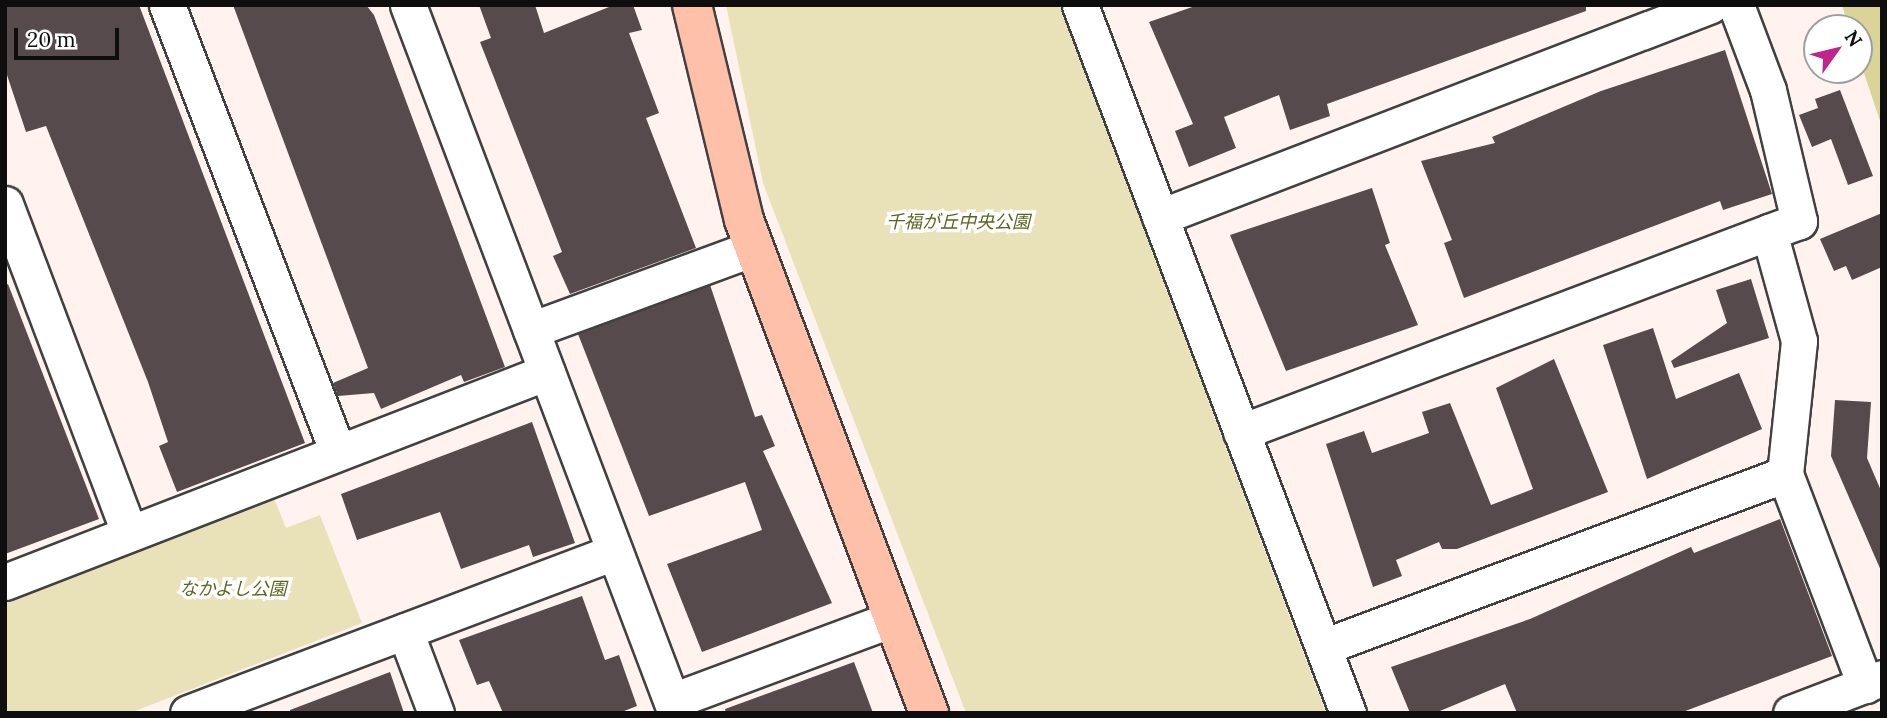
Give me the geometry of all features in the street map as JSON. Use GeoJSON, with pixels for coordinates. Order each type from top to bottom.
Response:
{"type":"FeatureCollection","features":[{"type":"Feature","properties":{"kind":"street"},"geometry":{"type":"LineString","coordinates":[[167,5],[338,452]]}},
{"type":"Feature","properties":{"kind":"street"},"geometry":{"type":"LineString","coordinates":[[408,5],[674,707],[893,618]]}},
{"type":"Feature","properties":{"kind":"street"},"geometry":{"type":"LineString","coordinates":[[692,5],[709,93],[754,248],[929,713]]}},
{"type":"Feature","properties":{"kind":"street"},"geometry":{"type":"LineString","coordinates":[[1080,5],[1348,713]]}},
{"type":"Feature","properties":{"kind":"street"},"geometry":{"type":"LineString","coordinates":[[1160,217],[1711,5]]}},
{"type":"Feature","properties":{"kind":"street"},"geometry":{"type":"LineString","coordinates":[[1241,432],[1799,221],[1768,90],[1736,5]]}},
{"type":"Feature","properties":{"kind":"street"},"geometry":{"type":"LineString","coordinates":[[5,204],[129,533]]}},
{"type":"Feature","properties":{"kind":"street"},"geometry":{"type":"LineString","coordinates":[[1769,232],[1799,341],[1785,474],[1874,681],[1791,713]]}},
{"type":"Feature","properties":{"kind":"street"},"geometry":{"type":"LineString","coordinates":[[531,330],[754,248]]}},
{"type":"Feature","properties":{"kind":"street"},"geometry":{"type":"LineString","coordinates":[[5,582],[547,372]]}},
{"type":"Feature","properties":{"kind":"street"},"geometry":{"type":"LineString","coordinates":[[1323,647],[1785,474]]}},
{"type":"Feature","properties":{"kind":"street"},"geometry":{"type":"LineString","coordinates":[[196,711],[615,552]]}},
{"type":"Feature","properties":{"kind":"street"},"geometry":{"type":"LineString","coordinates":[[405,631],[436,713]]}},
{"type":"Feature","properties":{"kind":"green space","name":"千福が丘中央公園"},"geometry":{"type":"Polygon","coordinates":[[[726,5],[1059,5],[1326,713],[966,713],[763,183],[726,5]]]}},
{"type":"Feature","properties":{"kind":"green space","name":"なかよし公園"},"geometry":{"type":"Polygon","coordinates":[[[271,491],[286,528],[320,515],[362,623],[130,713],[5,713],[5,594],[271,491]]]}},
{"type":"Feature","properties":{"kind":"shaded area"},"geometry":{"type":"Polygon","coordinates":[[[1842,5],[1882,5],[1882,127],[1868,84],[1873,84],[1873,14],[1845,14],[1842,5]]]}},
{"type":"Feature","properties":{"kind":"building"},"geometry":{"type":"Polygon","coordinates":[[[5,5],[139,5],[305,443],[177,492],[159,446],[168,442],[148,382],[46,126],[26,132],[5,69],[5,5]]]}},
{"type":"Feature","properties":{"kind":"building"},"geometry":{"type":"Polygon","coordinates":[[[233,5],[366,5],[374,15],[505,367],[464,382],[461,375],[381,409],[374,393],[338,396],[333,383],[368,368],[233,5]]]}},
{"type":"Feature","properties":{"kind":"building"},"geometry":{"type":"Polygon","coordinates":[[[479,5],[535,5],[544,33],[614,5],[633,5],[642,30],[629,33],[659,113],[646,118],[696,248],[570,294],[553,256],[562,252],[480,42],[491,38],[479,5]]]}},
{"type":"Feature","properties":{"kind":"building"},"geometry":{"type":"Polygon","coordinates":[[[1198,5],[1586,5],[1586,11],[1327,104],[1330,116],[1290,130],[1279,95],[1224,117],[1236,148],[1189,167],[1175,131],[1193,124],[1149,22],[1198,5]]]}},
{"type":"Feature","properties":{"kind":"building"},"geometry":{"type":"Polygon","coordinates":[[[1725,50],[1772,194],[1723,210],[1720,201],[1464,298],[1444,243],[1452,240],[1421,161],[1495,143],[1492,137],[1601,91],[1725,50]]]}},
{"type":"Feature","properties":{"kind":"building"},"geometry":{"type":"Polygon","coordinates":[[[1840,90],[1873,176],[1848,185],[1831,139],[1812,147],[1799,115],[1818,108],[1815,99],[1840,90]]]}},
{"type":"Feature","properties":{"kind":"building"},"geometry":{"type":"Polygon","coordinates":[[[1372,188],[1390,243],[1385,245],[1418,325],[1286,371],[1230,235],[1372,188]]]}},
{"type":"Feature","properties":{"kind":"building"},"geometry":{"type":"Polygon","coordinates":[[[1882,213],[1882,267],[1852,280],[1846,266],[1834,271],[1820,239],[1882,213]]]}},
{"type":"Feature","properties":{"kind":"building"},"geometry":{"type":"Polygon","coordinates":[[[1751,279],[1769,338],[1674,368],[1671,361],[1727,323],[1716,290],[1751,279]]]}},
{"type":"Feature","properties":{"kind":"building"},"geometry":{"type":"Polygon","coordinates":[[[8,284],[99,519],[5,554],[5,285],[8,284]]]}},
{"type":"Feature","properties":{"kind":"building"},"geometry":{"type":"Polygon","coordinates":[[[710,285],[755,417],[762,415],[775,446],[763,451],[832,603],[702,652],[667,564],[762,530],[745,482],[649,516],[578,334],[710,285]]]}},
{"type":"Feature","properties":{"kind":"building"},"geometry":{"type":"Polygon","coordinates":[[[1653,328],[1676,399],[1739,373],[1762,429],[1647,479],[1603,345],[1653,328]]]}},
{"type":"Feature","properties":{"kind":"building"},"geometry":{"type":"Polygon","coordinates":[[[1554,359],[1608,492],[1457,549],[1442,549],[1439,542],[1396,560],[1402,576],[1373,587],[1326,444],[1364,431],[1372,453],[1429,433],[1422,412],[1450,403],[1491,505],[1533,489],[1496,388],[1554,359]]]}},
{"type":"Feature","properties":{"kind":"building"},"geometry":{"type":"Polygon","coordinates":[[[1835,400],[1871,402],[1867,458],[1882,493],[1882,573],[1831,456],[1835,400]]]}},
{"type":"Feature","properties":{"kind":"building"},"geometry":{"type":"Polygon","coordinates":[[[532,422],[575,543],[533,557],[529,545],[461,569],[440,512],[357,540],[341,494],[532,422]]]}},
{"type":"Feature","properties":{"kind":"building"},"geometry":{"type":"Polygon","coordinates":[[[1780,519],[1832,656],[1680,713],[1517,713],[1505,684],[1435,713],[1410,713],[1391,667],[1530,619],[1691,547],[1694,553],[1780,519]]]}},
{"type":"Feature","properties":{"kind":"building"},"geometry":{"type":"Polygon","coordinates":[[[582,596],[605,660],[619,655],[637,706],[619,713],[503,713],[489,681],[477,685],[459,640],[582,596]]]}},
{"type":"Feature","properties":{"kind":"building"},"geometry":{"type":"Polygon","coordinates":[[[854,662],[873,713],[726,713],[725,709],[854,662]]]}},
{"type":"Feature","properties":{"kind":"building"},"geometry":{"type":"Polygon","coordinates":[[[390,672],[404,713],[290,713],[290,710],[390,672]]]}}]}
